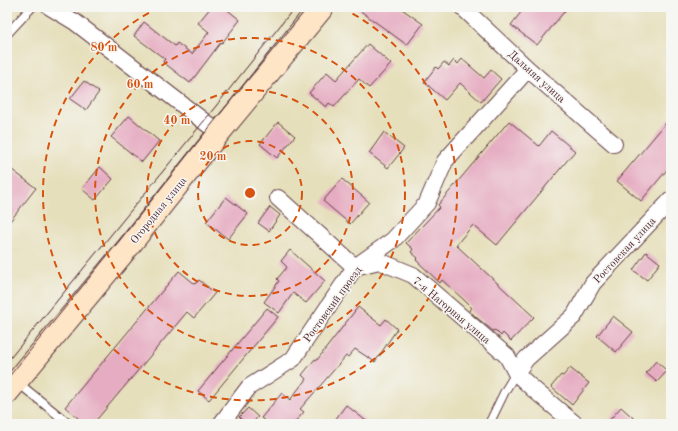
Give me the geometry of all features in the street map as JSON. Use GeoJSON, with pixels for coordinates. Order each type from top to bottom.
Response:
{"type":"FeatureCollection","features":[{"type":"Feature","properties":{"kind":"street"},"geometry":{"type":"LineString","coordinates":[[50,7],[75,22],[219,133]]}},
{"type":"Feature","properties":{"kind":"street","name":"Огородная улица"},"geometry":{"type":"LineString","coordinates":[[12,387],[129,246],[219,133],[323,7]]}},
{"type":"Feature","properties":{"kind":"street","name":"Дальняя улица"},"geometry":{"type":"LineString","coordinates":[[462,7],[528,69],[614,144]]}},
{"type":"Feature","properties":{"kind":"street","name":"Ростовский проезд"},"geometry":{"type":"LineString","coordinates":[[222,424],[249,388],[293,359],[355,267],[394,240],[427,203],[445,161],[528,69]]}},
{"type":"Feature","properties":{"kind":"street"},"geometry":{"type":"LineString","coordinates":[[278,198],[355,267]]}},
{"type":"Feature","properties":{"kind":"street","name":"Ростовская улица"},"geometry":{"type":"LineString","coordinates":[[516,373],[526,359],[574,316],[593,283],[671,201]]}},
{"type":"Feature","properties":{"kind":"street","name":"7-я Нагорная улица"},"geometry":{"type":"LineString","coordinates":[[355,267],[378,261],[413,275],[506,356],[516,373],[575,424]]}},
{"type":"Feature","properties":{"kind":"lane"},"geometry":{"type":"LineString","coordinates":[[7,34],[32,7]]}},
{"type":"Feature","properties":{"kind":"lane"},"geometry":{"type":"LineString","coordinates":[[489,424],[505,391],[516,373]]}},
{"type":"Feature","properties":{"kind":"lane"},"geometry":{"type":"LineString","coordinates":[[12,387],[69,424]]}},
{"type":"Feature","properties":{"kind":"building"},"geometry":{"type":"Polygon","coordinates":[[[211,7],[224,7],[240,20],[222,43],[221,42],[190,83],[163,62],[165,59],[134,36],[144,22],[175,46],[177,43],[192,54],[209,32],[198,23],[211,7]]]}},
{"type":"Feature","properties":{"kind":"building"},"geometry":{"type":"Polygon","coordinates":[[[355,7],[399,7],[423,24],[407,45],[355,7]]]}},
{"type":"Feature","properties":{"kind":"building"},"geometry":{"type":"Polygon","coordinates":[[[525,7],[568,7],[537,45],[511,25],[525,7]]]}},
{"type":"Feature","properties":{"kind":"building"},"geometry":{"type":"Polygon","coordinates":[[[368,44],[391,64],[369,88],[359,79],[334,107],[329,103],[326,107],[309,93],[327,72],[336,80],[368,44]]]}},
{"type":"Feature","properties":{"kind":"building"},"geometry":{"type":"Polygon","coordinates":[[[462,59],[484,78],[491,70],[501,79],[481,102],[460,83],[445,100],[424,82],[436,67],[438,69],[444,62],[449,66],[454,60],[458,64],[462,59]]]}},
{"type":"Feature","properties":{"kind":"building"},"geometry":{"type":"Polygon","coordinates":[[[84,81],[99,92],[86,110],[70,99],[84,81]]]}},
{"type":"Feature","properties":{"kind":"building"},"geometry":{"type":"Polygon","coordinates":[[[129,116],[159,141],[142,162],[111,137],[129,116]]]}},
{"type":"Feature","properties":{"kind":"building"},"geometry":{"type":"Polygon","coordinates":[[[671,117],[671,165],[641,201],[617,181],[671,117]]]}},
{"type":"Feature","properties":{"kind":"building"},"geometry":{"type":"Polygon","coordinates":[[[509,121],[539,146],[551,131],[575,151],[497,245],[473,225],[456,245],[534,317],[511,341],[503,333],[501,336],[476,317],[469,310],[472,308],[464,300],[442,280],[440,283],[416,260],[418,258],[411,252],[413,249],[406,243],[440,207],[438,205],[509,121]]]}},
{"type":"Feature","properties":{"kind":"building"},"geometry":{"type":"Polygon","coordinates":[[[278,122],[295,136],[277,158],[260,144],[278,122]]]}},
{"type":"Feature","properties":{"kind":"building"},"geometry":{"type":"Polygon","coordinates":[[[384,132],[404,148],[388,168],[369,153],[384,132]]]}},
{"type":"Feature","properties":{"kind":"building"},"geometry":{"type":"Polygon","coordinates":[[[7,166],[36,188],[7,225],[7,166]]]}},
{"type":"Feature","properties":{"kind":"building"},"geometry":{"type":"Polygon","coordinates":[[[100,167],[113,179],[95,200],[82,189],[100,167]]]}},
{"type":"Feature","properties":{"kind":"building"},"geometry":{"type":"Polygon","coordinates":[[[342,179],[369,202],[350,224],[323,201],[342,179]]]}},
{"type":"Feature","properties":{"kind":"building"},"geometry":{"type":"Polygon","coordinates":[[[226,197],[248,214],[228,239],[206,222],[226,197]]]}},
{"type":"Feature","properties":{"kind":"building"},"geometry":{"type":"Polygon","coordinates":[[[270,207],[280,215],[269,231],[258,223],[270,207]]]}},
{"type":"Feature","properties":{"kind":"building"},"geometry":{"type":"Polygon","coordinates":[[[290,250],[325,281],[306,303],[293,293],[279,313],[264,302],[279,281],[277,279],[287,267],[281,261],[290,250]]]}},
{"type":"Feature","properties":{"kind":"building"},"geometry":{"type":"Polygon","coordinates":[[[646,252],[660,263],[647,280],[633,270],[646,252]]]}},
{"type":"Feature","properties":{"kind":"building"},"geometry":{"type":"Polygon","coordinates":[[[179,271],[195,284],[199,280],[215,293],[194,318],[187,312],[93,424],[85,424],[65,407],[179,271]]]}},
{"type":"Feature","properties":{"kind":"building"},"geometry":{"type":"Polygon","coordinates":[[[358,307],[381,325],[386,319],[397,329],[375,362],[355,349],[348,357],[346,356],[300,409],[304,412],[293,424],[269,424],[261,418],[282,393],[290,400],[306,379],[302,375],[315,359],[317,360],[358,307]]]}},
{"type":"Feature","properties":{"kind":"building"},"geometry":{"type":"Polygon","coordinates":[[[267,308],[278,317],[209,400],[198,391],[267,308]]]}},
{"type":"Feature","properties":{"kind":"building"},"geometry":{"type":"Polygon","coordinates":[[[613,316],[633,332],[616,352],[597,336],[613,316]]]}},
{"type":"Feature","properties":{"kind":"building"},"geometry":{"type":"Polygon","coordinates":[[[656,361],[667,371],[657,382],[646,373],[656,361]]]}},
{"type":"Feature","properties":{"kind":"building"},"geometry":{"type":"Polygon","coordinates":[[[570,368],[589,383],[572,405],[551,387],[561,375],[563,376],[570,368]]]}},
{"type":"Feature","properties":{"kind":"building"},"geometry":{"type":"Polygon","coordinates":[[[346,405],[370,424],[332,424],[346,405]]]}},
{"type":"Feature","properties":{"kind":"building"},"geometry":{"type":"Polygon","coordinates":[[[621,407],[640,424],[606,424],[621,407]]]}},
{"type":"Feature","properties":{"kind":"building"},"geometry":{"type":"Polygon","coordinates":[[[248,408],[258,417],[251,424],[246,424],[239,417],[248,408]]]}},
{"type":"Feature","properties":{"kind":"tram line"},"geometry":{"type":"LineString","coordinates":[[7,362],[295,7]]}},
{"type":"Feature","properties":{"kind":"tram line"},"geometry":{"type":"LineString","coordinates":[[7,379],[120,240],[305,7]]}}]}
